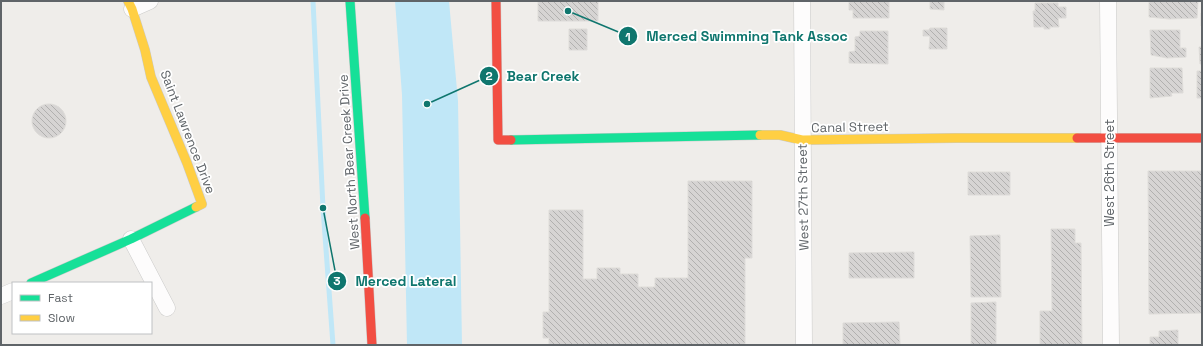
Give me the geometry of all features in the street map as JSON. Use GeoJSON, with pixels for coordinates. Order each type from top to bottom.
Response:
{"type":"FeatureCollection","features":[{"type":"Feature","properties":{"kind":"street"},"geometry":{"type":"LineString","coordinates":[[130,5],[150,1]]}},
{"type":"Feature","properties":{"kind":"street","name":"West North Bear Creek Drive"},"geometry":{"type":"LineString","coordinates":[[350,1],[366,212],[372,345]]}},
{"type":"Feature","properties":{"kind":"street","name":"Canal Street"},"geometry":{"type":"LineString","coordinates":[[496,1],[498,140],[780,135],[802,140],[1202,138]]}},
{"type":"Feature","properties":{"kind":"street","name":"West 27th Street"},"geometry":{"type":"LineString","coordinates":[[802,1],[804,345]]}},
{"type":"Feature","properties":{"kind":"street","name":"West 26th Street"},"geometry":{"type":"LineString","coordinates":[[1108,1],[1110,345]]}},
{"type":"Feature","properties":{"kind":"street","name":"Saint Lawrence Drive"},"geometry":{"type":"LineString","coordinates":[[130,5],[145,50],[151,77],[187,163],[202,204],[131,239]]}},
{"type":"Feature","properties":{"kind":"street"},"geometry":{"type":"LineString","coordinates":[[33,282],[131,239],[167,308]]}},
{"type":"Feature","properties":{"kind":"street"},"geometry":{"type":"LineString","coordinates":[[1,296],[12,291]]}},
{"type":"Feature","properties":{"kind":"water"},"geometry":{"type":"Polygon","coordinates":[[[395,1],[449,1],[458,101],[462,345],[407,345],[402,95],[395,1]]]}},
{"type":"Feature","properties":{"kind":"building"},"geometry":{"type":"Polygon","coordinates":[[[538,1],[598,1],[598,21],[538,21],[538,1]]]}},
{"type":"Feature","properties":{"kind":"building"},"geometry":{"type":"Polygon","coordinates":[[[849,1],[889,1],[889,18],[853,18],[853,10],[849,10],[849,1]]]}},
{"type":"Feature","properties":{"kind":"building"},"geometry":{"type":"Polygon","coordinates":[[[930,1],[944,1],[944,10],[930,9],[930,1]]]}},
{"type":"Feature","properties":{"kind":"building"},"geometry":{"type":"Polygon","coordinates":[[[1149,1],[1198,1],[1197,18],[1169,19],[1149,17],[1149,1]]]}},
{"type":"Feature","properties":{"kind":"building"},"geometry":{"type":"Polygon","coordinates":[[[1035,3],[1058,3],[1058,7],[1066,7],[1066,18],[1058,18],[1059,27],[1044,29],[1044,27],[1034,27],[1033,11],[1035,11],[1035,3]]]}},
{"type":"Feature","properties":{"kind":"building"},"geometry":{"type":"Polygon","coordinates":[[[1202,13],[1202,26],[1201,26],[1202,13]]]}},
{"type":"Feature","properties":{"kind":"building"},"geometry":{"type":"Polygon","coordinates":[[[930,28],[947,28],[947,49],[929,49],[930,36],[923,36],[923,30],[929,30],[930,28]]]}},
{"type":"Feature","properties":{"kind":"building"},"geometry":{"type":"Polygon","coordinates":[[[569,29],[587,29],[587,50],[569,50],[569,29]]]}},
{"type":"Feature","properties":{"kind":"building"},"geometry":{"type":"Polygon","coordinates":[[[1150,30],[1180,30],[1180,48],[1186,48],[1186,57],[1167,58],[1151,55],[1150,30]]]}},
{"type":"Feature","properties":{"kind":"building"},"geometry":{"type":"Polygon","coordinates":[[[860,31],[888,31],[888,64],[849,63],[849,52],[855,51],[855,37],[860,36],[860,31]]]}},
{"type":"Feature","properties":{"kind":"building"},"geometry":{"type":"Polygon","coordinates":[[[1199,47],[1202,47],[1202,64],[1200,64],[1199,47]]]}},
{"type":"Feature","properties":{"kind":"building"},"geometry":{"type":"Polygon","coordinates":[[[1150,68],[1182,68],[1183,93],[1171,93],[1172,96],[1150,98],[1150,68]]]}},
{"type":"Feature","properties":{"kind":"building"},"geometry":{"type":"Polygon","coordinates":[[[1197,71],[1202,71],[1202,98],[1197,98],[1197,71]]]}},
{"type":"Feature","properties":{"kind":"building"},"geometry":{"type":"Polygon","coordinates":[[[46,104],[52,104],[56,105],[63,111],[66,121],[65,128],[59,135],[52,138],[46,138],[42,137],[35,131],[32,124],[32,118],[33,114],[39,107],[46,104]]]}},
{"type":"Feature","properties":{"kind":"building"},"geometry":{"type":"Polygon","coordinates":[[[1148,171],[1202,171],[1202,313],[1149,314],[1148,171]]]}},
{"type":"Feature","properties":{"kind":"building"},"geometry":{"type":"Polygon","coordinates":[[[968,172],[1010,172],[1010,195],[968,195],[968,172]]]}},
{"type":"Feature","properties":{"kind":"building"},"geometry":{"type":"Polygon","coordinates":[[[688,181],[752,181],[752,258],[745,258],[745,345],[549,345],[549,338],[543,338],[543,312],[549,312],[549,210],[583,210],[583,279],[597,279],[597,268],[620,268],[620,274],[638,274],[638,287],[655,287],[655,278],[688,278],[688,181]]]}},
{"type":"Feature","properties":{"kind":"building"},"geometry":{"type":"Polygon","coordinates":[[[1051,229],[1075,229],[1075,243],[1081,243],[1082,345],[1040,345],[1040,311],[1052,311],[1051,229]]]}},
{"type":"Feature","properties":{"kind":"building"},"geometry":{"type":"Polygon","coordinates":[[[1000,235],[1001,297],[971,297],[970,236],[1000,235]]]}},
{"type":"Feature","properties":{"kind":"building"},"geometry":{"type":"Polygon","coordinates":[[[914,252],[914,278],[849,278],[849,253],[914,252]]]}},
{"type":"Feature","properties":{"kind":"building"},"geometry":{"type":"Polygon","coordinates":[[[996,302],[996,345],[971,345],[971,303],[996,302]]]}},
{"type":"Feature","properties":{"kind":"building"},"geometry":{"type":"Polygon","coordinates":[[[899,322],[900,345],[843,345],[843,323],[899,322]]]}},
{"type":"Feature","properties":{"kind":"building"},"geometry":{"type":"Polygon","coordinates":[[[1178,330],[1178,345],[1150,345],[1150,337],[1159,337],[1159,331],[1178,330]]]}},
{"type":"Feature","properties":{"kind":"waterway"},"geometry":{"type":"LineString","coordinates":[[313,1],[323,208],[333,345]]}},
{"type":"Feature","properties":{"kind":"traffic: fast"},"geometry":{"type":"LineString","coordinates":[[350,1],[365,218]]}},
{"type":"Feature","properties":{"kind":"traffic: fast"},"geometry":{"type":"LineString","coordinates":[[511,140],[760,135]]}},
{"type":"Feature","properties":{"kind":"traffic: fast"},"geometry":{"type":"LineString","coordinates":[[33,282],[131,239],[196,207]]}},
{"type":"Feature","properties":{"kind":"traffic: slow"},"geometry":{"type":"LineString","coordinates":[[128,1],[145,50],[151,77],[187,163],[202,204],[196,207]]}},
{"type":"Feature","properties":{"kind":"traffic: slow"},"geometry":{"type":"LineString","coordinates":[[760,135],[780,135],[802,140],[1077,138]]}},
{"type":"Feature","properties":{"kind":"traffic: jam"},"geometry":{"type":"LineString","coordinates":[[496,1],[498,140],[511,140]]}},
{"type":"Feature","properties":{"kind":"traffic: jam"},"geometry":{"type":"LineString","coordinates":[[1077,138],[1202,138]]}},
{"type":"Feature","properties":{"kind":"traffic: jam"},"geometry":{"type":"LineString","coordinates":[[365,218],[372,345]]}},
{"type":"Feature","properties":{"kind":"place","name":"Merced Swimming Tank Assoc"},"geometry":{"type":"Point","coordinates":[568,11]}},
{"type":"Feature","properties":{"kind":"place","name":"Bear Creek"},"geometry":{"type":"Point","coordinates":[427,104]}},
{"type":"Feature","properties":{"kind":"place","name":"Merced Lateral"},"geometry":{"type":"Point","coordinates":[323,208]}}]}
